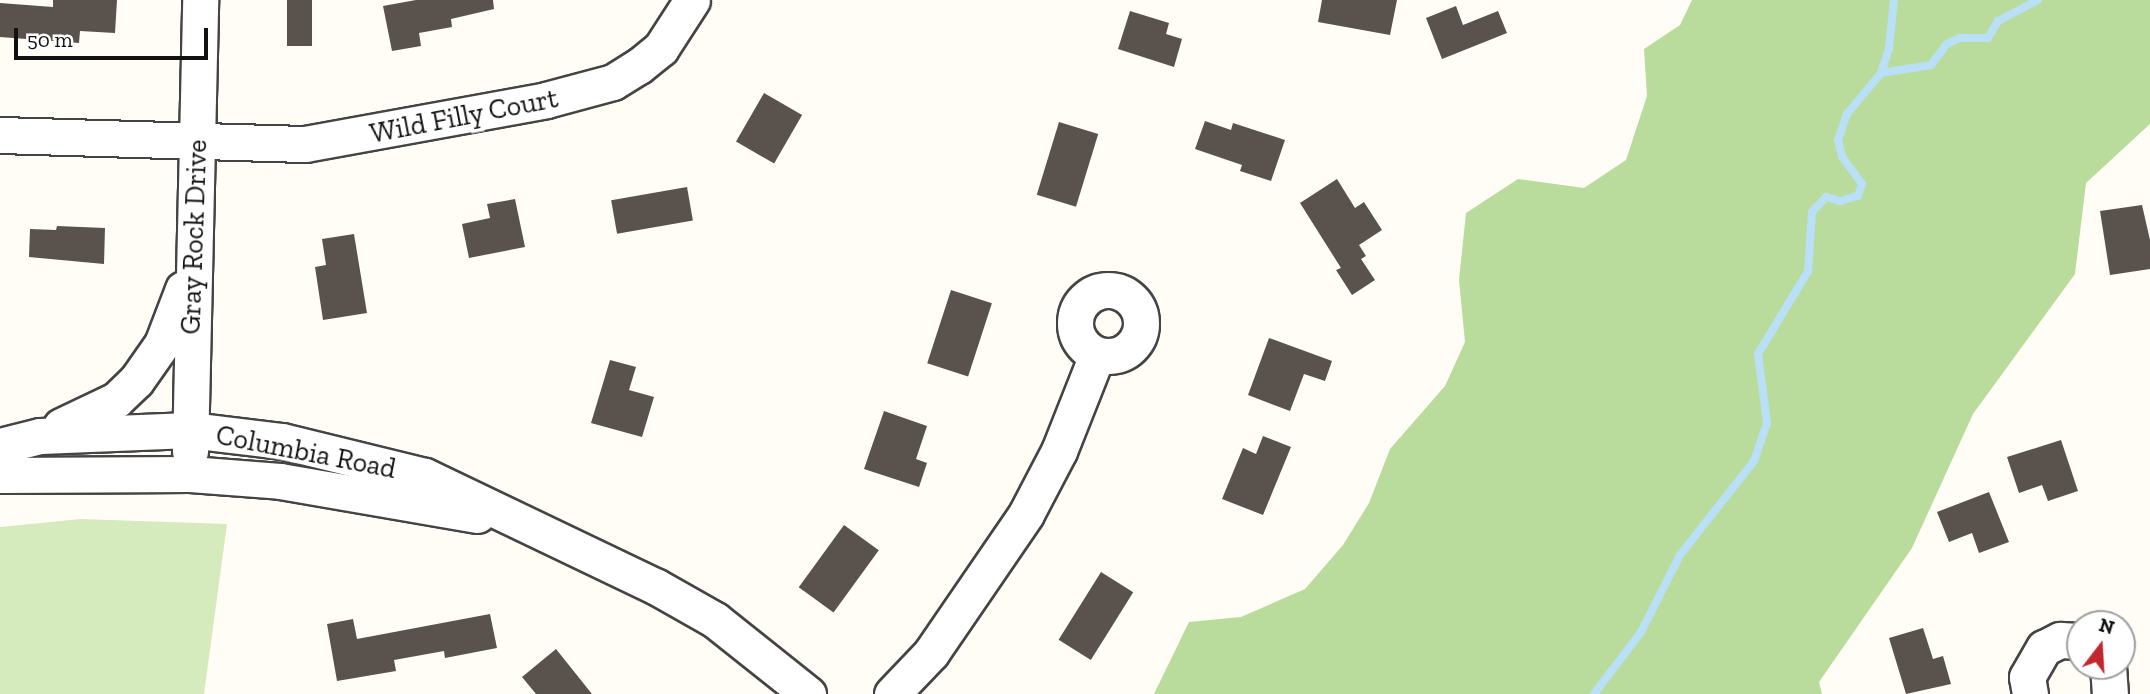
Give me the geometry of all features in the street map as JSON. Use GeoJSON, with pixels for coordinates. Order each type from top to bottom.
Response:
{"type":"FeatureCollection","features":[{"type":"Feature","properties":{"kind":"street","name":"Gray Rock Drive"},"geometry":{"type":"LineString","coordinates":[[190,474],[192,266],[200,0]]}},
{"type":"Feature","properties":{"kind":"street","name":"Wild Filly Court"},"geometry":{"type":"LineString","coordinates":[[0,135],[197,144],[320,143],[575,94],[613,82],[639,66],[661,48],[692,0]]}},
{"type":"Feature","properties":{"kind":"street"},"geometry":{"type":"LineString","coordinates":[[40,436],[116,400],[136,381],[162,344],[192,266]]}},
{"type":"Feature","properties":{"kind":"street"},"geometry":{"type":"LineString","coordinates":[[892,694],[931,653],[1026,514],[1059,451],[1097,355]]}},
{"type":"Feature","properties":{"kind":"street","name":"Columbia Road"},"geometry":{"type":"LineString","coordinates":[[0,446],[40,436],[190,430],[356,456],[425,476],[558,537],[715,621],[808,694]]}},
{"type":"Feature","properties":{"kind":"street","name":"Columbia Road"},"geometry":{"type":"LineString","coordinates":[[0,475],[190,474],[349,490],[483,517],[558,537]]}},
{"type":"Feature","properties":{"kind":"street"},"geometry":{"type":"LineString","coordinates":[[2030,694],[2027,677],[2034,658],[2060,640],[2066,640]]}},
{"type":"Feature","properties":{"kind":"green space"},"geometry":{"type":"Polygon","coordinates":[[[1692,0],[2150,0],[2150,124],[2086,183],[2075,274],[1973,414],[1912,548],[1819,682],[1822,694],[1154,694],[1189,622],[1241,617],[1305,589],[1343,545],[1369,503],[1390,449],[1445,386],[1465,342],[1459,280],[1466,213],[1518,179],[1584,188],[1626,160],[1647,96],[1644,49],[1680,25],[1692,0]]]}},
{"type":"Feature","properties":{"kind":"green space"},"geometry":{"type":"Polygon","coordinates":[[[81,519],[227,524],[204,694],[0,694],[0,527],[81,519]]]}},
{"type":"Feature","properties":{"kind":"building"},"geometry":{"type":"Polygon","coordinates":[[[53,0],[117,0],[115,33],[80,31],[79,43],[0,37],[0,3],[53,7],[53,0]]]}},
{"type":"Feature","properties":{"kind":"building"},"geometry":{"type":"Polygon","coordinates":[[[287,0],[312,0],[312,46],[287,46],[287,0]]]}},
{"type":"Feature","properties":{"kind":"building"},"geometry":{"type":"Polygon","coordinates":[[[416,0],[493,0],[494,9],[451,19],[452,27],[419,33],[421,46],[392,51],[383,6],[416,0]]]}},
{"type":"Feature","properties":{"kind":"building"},"geometry":{"type":"Polygon","coordinates":[[[1322,0],[1397,0],[1390,35],[1318,22],[1322,0]]]}},
{"type":"Feature","properties":{"kind":"building"},"geometry":{"type":"Polygon","coordinates":[[[1456,6],[1463,25],[1498,11],[1507,33],[1442,59],[1426,18],[1456,6]]]}},
{"type":"Feature","properties":{"kind":"building"},"geometry":{"type":"Polygon","coordinates":[[[1130,11],[1169,23],[1166,34],[1182,39],[1174,67],[1118,49],[1130,11]]]}},
{"type":"Feature","properties":{"kind":"building"},"geometry":{"type":"Polygon","coordinates":[[[764,93],[802,115],[774,163],[736,141],[764,93]]]}},
{"type":"Feature","properties":{"kind":"building"},"geometry":{"type":"Polygon","coordinates":[[[1205,121],[1231,130],[1233,123],[1285,140],[1271,181],[1240,171],[1242,165],[1195,149],[1205,121]]]}},
{"type":"Feature","properties":{"kind":"building"},"geometry":{"type":"Polygon","coordinates":[[[1059,122],[1098,134],[1076,207],[1037,195],[1059,122]]]}},
{"type":"Feature","properties":{"kind":"building"},"geometry":{"type":"Polygon","coordinates":[[[1337,179],[1355,208],[1364,202],[1382,230],[1359,245],[1366,256],[1361,259],[1375,280],[1352,295],[1336,270],[1341,268],[1300,203],[1337,179]]]}},
{"type":"Feature","properties":{"kind":"building"},"geometry":{"type":"Polygon","coordinates":[[[687,187],[693,220],[617,234],[611,200],[687,187]]]}},
{"type":"Feature","properties":{"kind":"building"},"geometry":{"type":"Polygon","coordinates":[[[515,199],[525,247],[469,258],[462,224],[490,218],[487,204],[515,199]]]}},
{"type":"Feature","properties":{"kind":"building"},"geometry":{"type":"Polygon","coordinates":[[[2142,205],[2150,240],[2150,269],[2110,275],[2100,211],[2142,205]]]}},
{"type":"Feature","properties":{"kind":"building"},"geometry":{"type":"Polygon","coordinates":[[[57,226],[105,228],[104,264],[29,257],[30,229],[56,230],[57,226]]]}},
{"type":"Feature","properties":{"kind":"building"},"geometry":{"type":"Polygon","coordinates":[[[354,234],[367,313],[323,320],[315,267],[326,265],[322,239],[354,234]]]}},
{"type":"Feature","properties":{"kind":"building"},"geometry":{"type":"Polygon","coordinates":[[[951,290],[992,303],[968,377],[927,363],[951,290]]]}},
{"type":"Feature","properties":{"kind":"building"},"geometry":{"type":"Polygon","coordinates":[[[1269,338],[1332,361],[1325,381],[1304,374],[1290,411],[1248,395],[1269,338]]]}},
{"type":"Feature","properties":{"kind":"building"},"geometry":{"type":"Polygon","coordinates":[[[610,360],[636,367],[629,390],[654,397],[642,437],[591,423],[610,360]]]}},
{"type":"Feature","properties":{"kind":"building"},"geometry":{"type":"Polygon","coordinates":[[[884,411],[927,426],[916,459],[927,463],[919,487],[864,469],[884,411]]]}},
{"type":"Feature","properties":{"kind":"building"},"geometry":{"type":"Polygon","coordinates":[[[1263,436],[1291,447],[1263,515],[1222,499],[1243,448],[1256,454],[1263,436]]]}},
{"type":"Feature","properties":{"kind":"building"},"geometry":{"type":"Polygon","coordinates":[[[2061,440],[2078,491],[2048,501],[2042,485],[2019,493],[2007,457],[2061,440]]]}},
{"type":"Feature","properties":{"kind":"building"},"geometry":{"type":"Polygon","coordinates":[[[1989,492],[2009,542],[1979,553],[1972,533],[1949,542],[1937,512],[1989,492]]]}},
{"type":"Feature","properties":{"kind":"building"},"geometry":{"type":"Polygon","coordinates":[[[844,525],[879,550],[834,613],[799,587],[844,525]]]}},
{"type":"Feature","properties":{"kind":"building"},"geometry":{"type":"Polygon","coordinates":[[[1101,572],[1133,592],[1091,660],[1059,640],[1101,572]]]}},
{"type":"Feature","properties":{"kind":"building"},"geometry":{"type":"Polygon","coordinates":[[[490,614],[497,648],[445,658],[444,651],[394,660],[396,671],[337,681],[327,624],[353,619],[357,639],[490,614]]]}},
{"type":"Feature","properties":{"kind":"building"},"geometry":{"type":"Polygon","coordinates":[[[1923,628],[1933,659],[1943,656],[1951,684],[1906,694],[1889,638],[1923,628]]]}},
{"type":"Feature","properties":{"kind":"building"},"geometry":{"type":"Polygon","coordinates":[[[556,649],[592,694],[536,694],[522,677],[556,649]]]}},
{"type":"Feature","properties":{"kind":"waterway"},"geometry":{"type":"LineString","coordinates":[[1594,694],[1641,632],[1680,555],[1754,461],[1767,423],[1758,354],[1808,271],[1812,212],[1826,197],[1840,201],[1858,196],[1862,184],[1842,156],[1838,140],[1847,114],[1881,73],[1889,48],[1894,0]]}},
{"type":"Feature","properties":{"kind":"waterway"},"geometry":{"type":"LineString","coordinates":[[1881,73],[1931,65],[1947,44],[1960,38],[1988,38],[1998,21],[2038,0]]}}]}
